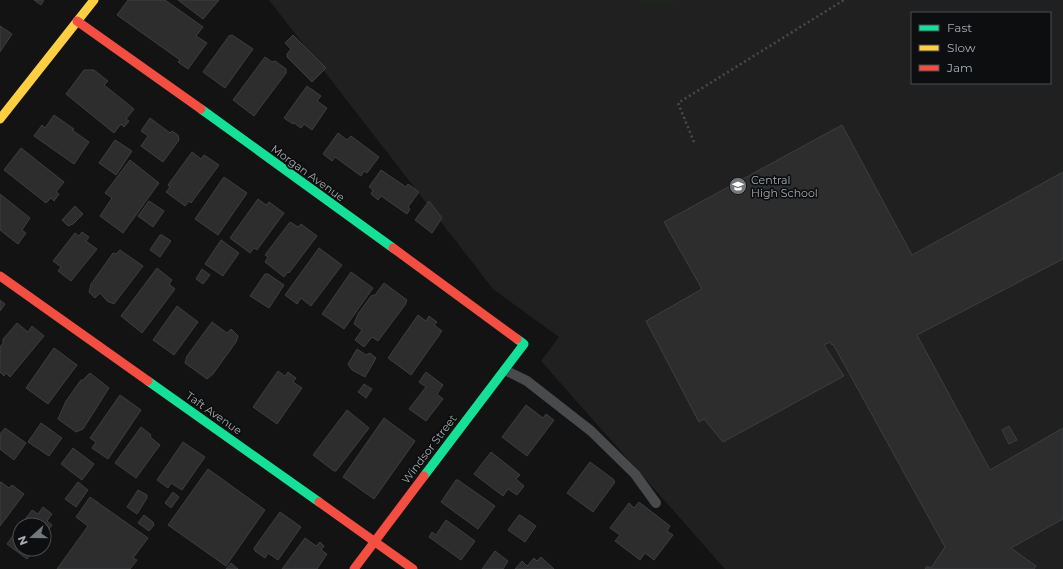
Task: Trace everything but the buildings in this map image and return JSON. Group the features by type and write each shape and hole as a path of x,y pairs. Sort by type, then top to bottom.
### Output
{"street":[{"path":"0,119 94,0"},
{"name":"Morgan Avenue","path":"77,21 524,344"},
{"name":"Taft Avenue","path":"0,276 413,569"},
{"name":"Windsor Street","path":"354,569 524,344"}],"lane":[{"path":"505,370 527,381 591,431 636,474 656,503"}],"path":[{"path":"694,142 678,103 844,0"}],"shaded area":[{"name":"Central High School","path":"269,0 1063,0 1063,569 725,569 541,361 559,337 493,289"},
{"path":"636,0 679,0 667,8 639,4"}],"traffic: fast":[{"path":"201,109 393,248"},
{"path":"424,476 524,344 517,339"},
{"path":"148,381 319,502"}],"traffic: slow":[{"path":"0,119 94,0"}],"traffic: jam":[{"path":"77,21 201,109"},
{"path":"393,248 517,339"},
{"path":"0,276 148,381"},
{"path":"354,569 424,476"},
{"path":"319,502 413,569"}],"place":[{"name":"Central High School","path":"738,186"}]}
